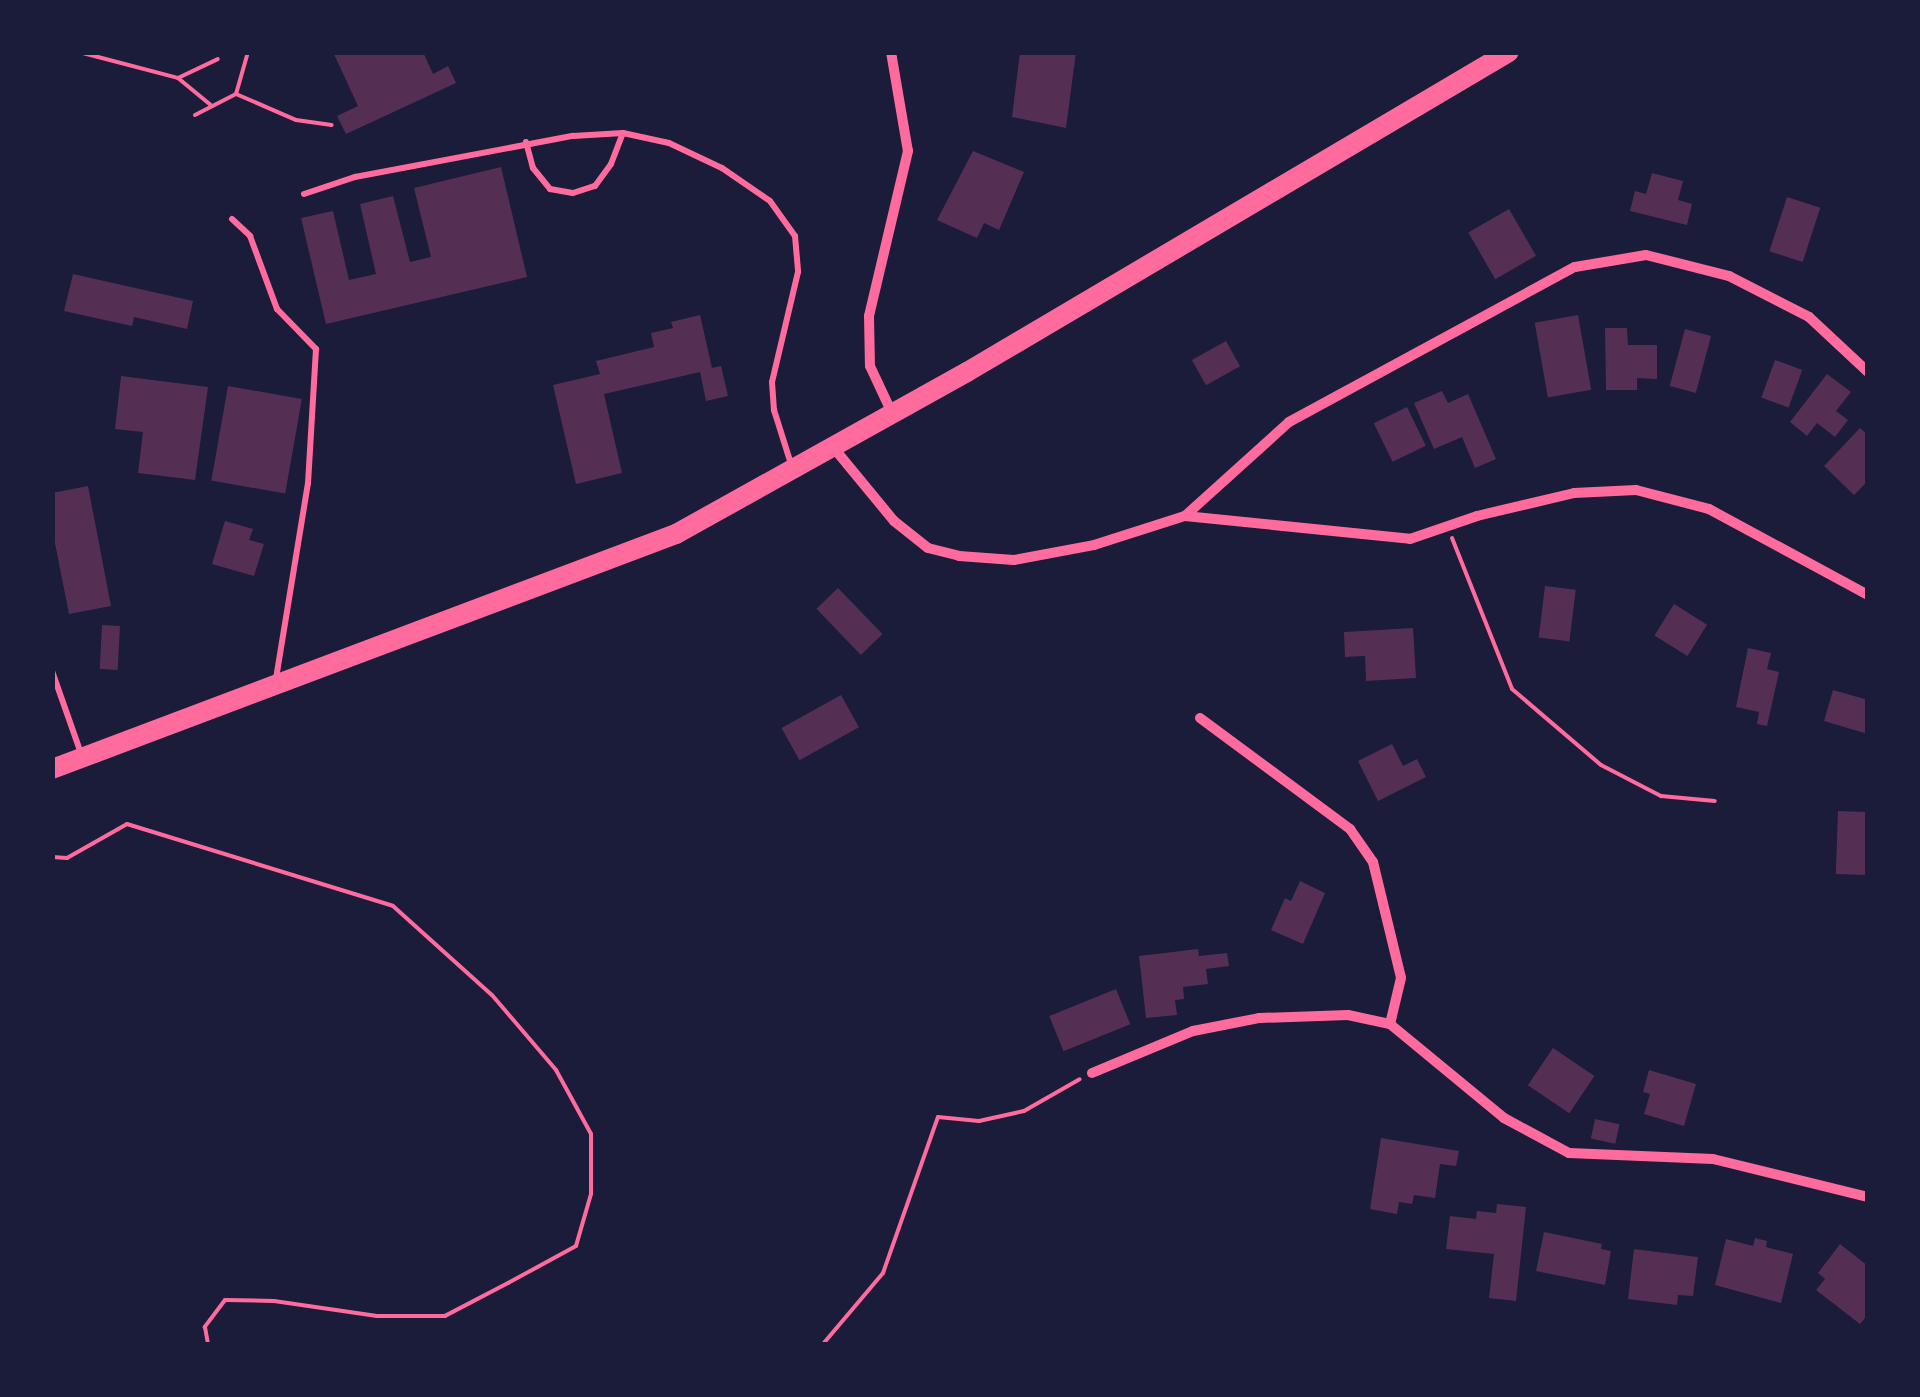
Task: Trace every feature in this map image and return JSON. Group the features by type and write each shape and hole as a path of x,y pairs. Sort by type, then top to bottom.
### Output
{"main road":[{"path":"52,769 676,534 893,414 1509,52"}],"street":[{"path":"891,52 908,151 869,316 870,366 893,414"},
{"path":"1185,516 1290,422 1575,266 1646,255 1728,276 1809,317 1868,372"},
{"path":"833,446 894,522 928,548 958,556 1014,560 1094,544 1185,516 1410,539 1574,492 1636,490 1709,509 1868,595"},
{"path":"1200,718 1350,828 1373,862 1402,978 1390,1024"},
{"path":"1092,1073 1193,1031 1259,1018 1348,1015 1390,1024 1504,1118 1569,1153 1713,1158 1868,1197"}],"lane":[{"path":"526,142 533,168 550,189 574,193 595,186 611,164 622,133"},
{"path":"304,194 354,177 526,142 622,133 669,143 722,168 770,201 794,236 798,272 772,382 774,410 793,468"},
{"path":"232,219 250,236 278,308 316,349 308,482 275,684"},
{"path":"52,671 82,758"}],"path":[{"path":"79,52 178,78 212,106"},
{"path":"195,115 236,94 248,52"},
{"path":"178,78 218,60"},
{"path":"236,94 296,120 332,126"},
{"path":"1448,526 1512,688 1602,765 1661,796 1715,801"},
{"path":"52,857 66,858 127,824 393,906 492,994 556,1070 591,1134 591,1194 576,1246 525,1274 445,1316 377,1316 274,1301 225,1300 205,1326 208,1344"},
{"path":"823,1344 883,1273 938,1117 979,1121 1024,1112 1092,1073"}],"building":[{"path":"333,52 423,52 433,74 448,66 456,83 346,134 337,116 358,106"},
{"path":"1020,52 1076,52 1066,128 1012,117"},
{"path":"973,151 1024,172 999,230 984,223 977,238 937,220"},
{"path":"501,167 527,277 326,324 301,218 333,211 349,280 376,274 360,204 393,196 410,262 431,257 414,188"},
{"path":"1652,173 1683,181 1678,200 1692,204 1687,225 1630,211 1635,191 1646,194"},
{"path":"1787,197 1820,208 1803,262 1769,251"},
{"path":"1509,209 1536,256 1495,279 1468,232"},
{"path":"73,274 193,301 187,329 134,317 132,326 64,311"},
{"path":"700,315 712,368 721,366 728,396 706,401 700,372 604,394 622,473 576,484 553,385 600,374 596,361 654,347 651,333 673,328 671,322"},
{"path":"1578,315 1591,390 1548,397 1535,323"},
{"path":"1605,328 1627,328 1628,345 1657,345 1657,379 1637,378 1637,390 1606,390"},
{"path":"1685,329 1711,336 1696,393 1670,386"},
{"path":"1226,341 1240,366 1206,385 1192,360"},
{"path":"1775,360 1802,370 1789,408 1761,398"},
{"path":"1827,374 1851,392 1836,411 1848,420 1835,437 1817,423 1807,436 1790,422"},
{"path":"121,376 208,387 195,480 138,473 143,432 115,429"},
{"path":"228,386 302,399 285,494 211,481"},
{"path":"1442,391 1448,403 1468,394 1496,459 1475,468 1462,437 1434,449 1414,403"},
{"path":"1407,407 1426,446 1393,462 1374,423"},
{"path":"1860,428 1868,435 1868,481 1854,495 1824,466"},
{"path":"88,486 111,606 69,614 52,528 52,493"},
{"path":"225,521 253,529 249,540 264,544 254,576 212,564"},
{"path":"1545,586 1576,590 1569,641 1539,638"},
{"path":"838,588 882,634 861,655 816,609"},
{"path":"1674,604 1707,625 1687,656 1654,635"},
{"path":"102,625 120,626 118,670 100,669"},
{"path":"1413,628 1416,678 1366,681 1365,656 1345,657 1344,632"},
{"path":"1748,648 1771,653 1767,669 1779,672 1767,726 1757,724 1759,712 1736,707"},
{"path":"1833,690 1868,700 1868,734 1824,721"},
{"path":"841,695 859,727 799,760 782,728"},
{"path":"1392,744 1403,766 1417,759 1426,777 1378,801 1358,761"},
{"path":"1838,811 1868,812 1866,875 1836,874"},
{"path":"1300,881 1325,893 1303,944 1271,930 1285,898 1291,901"},
{"path":"1198,949 1199,956 1227,953 1229,966 1206,969 1208,984 1183,987 1184,999 1175,1000 1177,1015 1146,1018 1139,956"},
{"path":"1116,989 1130,1024 1063,1051 1049,1016"},
{"path":"1553,1048 1594,1076 1569,1113 1528,1085"},
{"path":"1649,1070 1696,1084 1684,1126 1644,1114 1650,1094 1643,1092"},
{"path":"1595,1119 1619,1124 1615,1144 1591,1139"},
{"path":"1381,1138 1459,1151 1456,1166 1440,1164 1435,1198 1414,1195 1412,1204 1399,1202 1397,1214 1370,1209"},
{"path":"1497,1204 1526,1207 1516,1301 1489,1298 1494,1254 1446,1249 1450,1216 1476,1219 1477,1211 1496,1213"},
{"path":"1544,1232 1602,1244 1601,1249 1611,1251 1605,1285 1536,1271"},
{"path":"1755,1238 1767,1241 1766,1247 1793,1254 1781,1303 1715,1285 1726,1239 1753,1246"},
{"path":"1840,1244 1868,1266 1868,1314 1860,1324 1816,1290 1825,1279 1818,1273"},
{"path":"1634,1249 1698,1257 1693,1296 1678,1295 1677,1305 1628,1299"}]}
